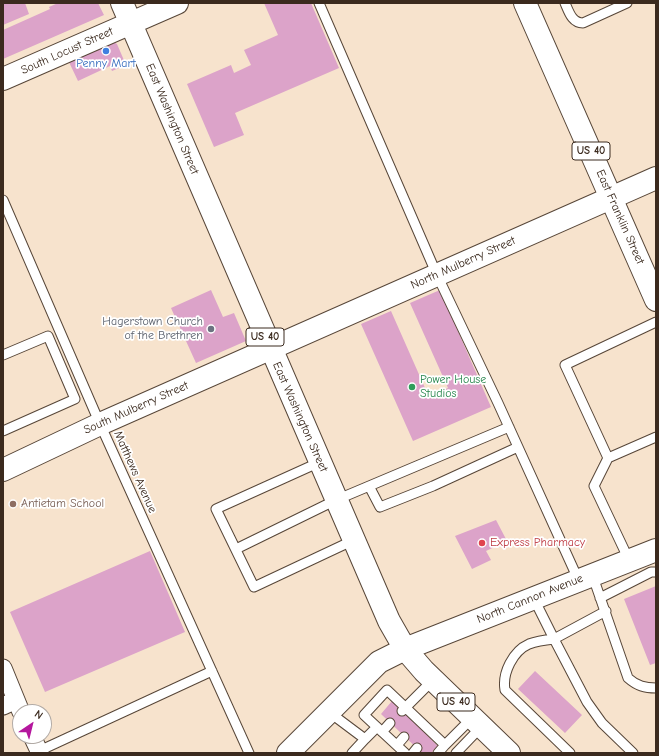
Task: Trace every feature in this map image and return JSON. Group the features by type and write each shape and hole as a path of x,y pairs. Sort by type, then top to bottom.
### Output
{"main road":[{"name":"East Washington Street","path":"122,3 270,349 390,621 405,649 433,680 509,753"},
{"name":"South Locust Street","path":"3,79 177,3"},
{"name":"East Franklin Street","path":"525,3 656,300"},
{"name":"North Mulberry Street","path":"270,349 656,178"},
{"name":"South Mulberry Street","path":"3,470 100,424 270,349"},
{"name":"North Cannon Avenue","path":"288,753 379,662 405,649 656,550"}],"street":[{"path":"3,668 13,704"}],"lane":[{"path":"319,3 437,275 518,447 585,577 600,598 606,611 622,666 628,678 634,684 645,688 656,688"},
{"path":"565,3 573,19 577,23 583,23 627,3"},
{"name":"Matthews Avenue","path":"3,200 100,424 249,753"},
{"path":"608,458 564,365 656,322"},
{"path":"3,355 48,336 75,399 3,431"},
{"path":"236,549 336,500 509,427"},
{"path":"629,560 594,486 608,458 656,437"},
{"path":"369,486 380,507 433,486 518,447"},
{"path":"320,462 216,509 254,586 354,540"},
{"path":"600,598 651,572 656,572"},
{"path":"533,598 587,702 602,723 633,753"},
{"path":"570,753 505,690 504,681 507,667 527,645 554,639 606,611"},
{"path":"37,747 212,671"},
{"path":"404,709 433,680"},
{"path":"405,753 364,715 387,690 417,722 445,745"},
{"path":"329,712 365,739"},
{"path":"438,753 445,745 476,722"},
{"path":"456,753 476,722"},
{"path":"352,753 365,739 390,723"},
{"path":"396,745 404,737"}],"building":[{"path":"3,3 25,3 29,14 3,25"},
{"path":"58,3 98,3 104,15 3,59 3,30 50,9 49,7"},
{"path":"264,3 311,3 339,68 235,113 244,135 214,147 187,84 231,65 234,73 251,65 244,50 278,35"},
{"path":"112,41 117,44 126,65 112,71 110,66 78,81 68,60"},
{"name":"Hagerstown Church of the Brethren","path":"211,290 223,317 234,313 246,341 196,363 171,308"},
{"path":"440,290 491,407 413,441 361,324 391,311 429,397 448,388 410,303"},
{"path":"496,520 507,541 486,551 491,560 472,569 455,536"},
{"path":"150,551 185,632 45,692 10,612"},
{"path":"656,586 656,663 650,665 624,599"},
{"path":"535,671 582,715 565,733 518,689"},
{"path":"392,701 438,746 431,753 422,753 381,714"}],"place":[{"name":"Penny Mart","path":"106,51"},
{"name":"Hagerstown Church of the Brethren","path":"211,329"},
{"name":"Power House Studios","path":"412,387"},
{"name":"Antietam School","path":"13,504"},
{"name":"Express Pharmacy","path":"482,543"}]}
